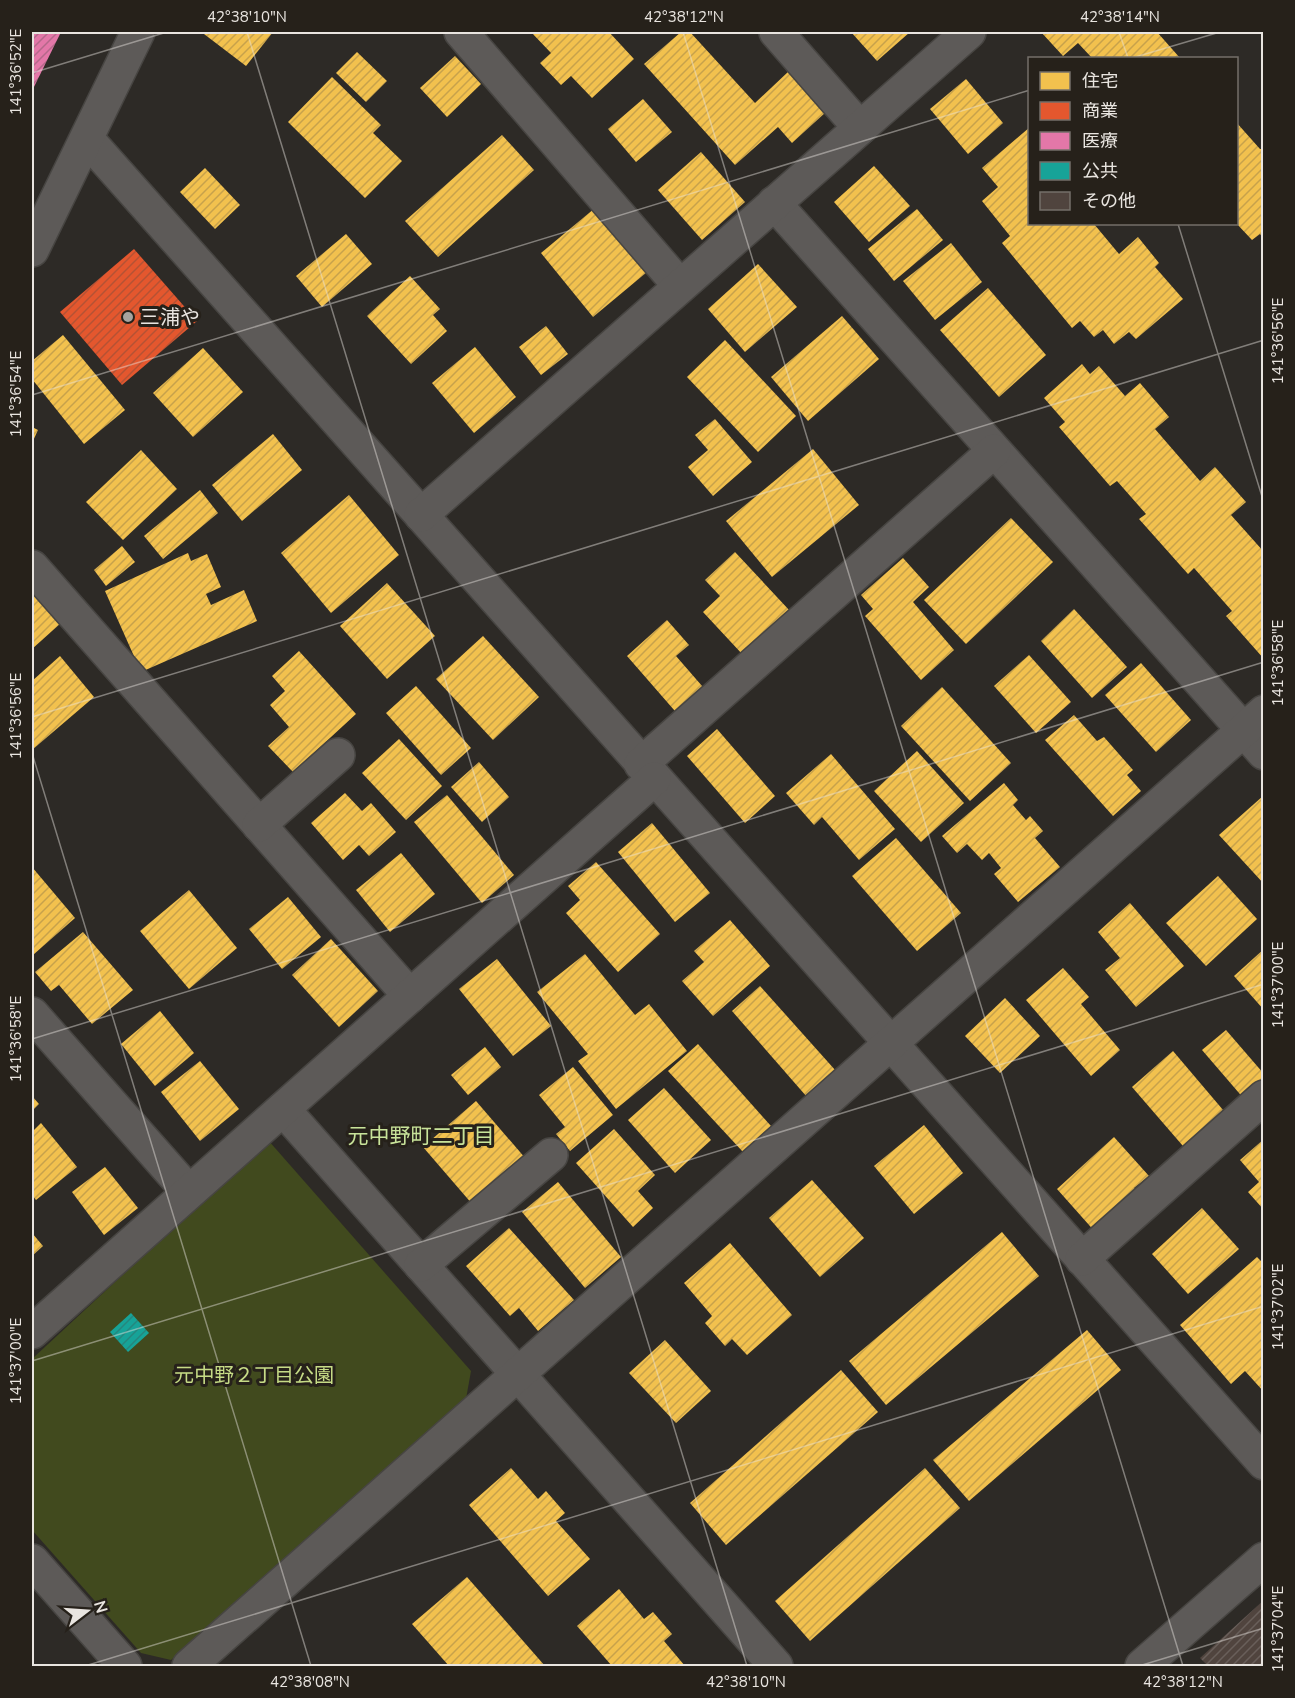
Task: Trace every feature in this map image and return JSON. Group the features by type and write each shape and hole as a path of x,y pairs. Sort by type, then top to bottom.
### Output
{"street":[{"path":"32,250 138,32"},
{"path":"461,32 680,286"},
{"path":"776,32 860,128"},
{"path":"421,515 969,32"},
{"path":"87,139 1263,1463"},
{"path":"189,1666 890,1044 1257,732 994,451 774,203"},
{"path":"32,1332 410,996 648,771 994,451"},
{"path":"32,567 410,996"},
{"path":"259,825 338,755"},
{"path":"32,1014 189,1192"},
{"path":"1082,1259 1263,1097"},
{"path":"283,1108 776,1666"},
{"path":"421,1265 551,1155"},
{"path":"1142,1666 1263,1559"},
{"path":"32,1561 124,1666"}],"green space":[{"name":"元中野２丁目公園","path":"268,1140 471,1371 464,1410 171,1660 141,1653 32,1530 32,1359"}],"building: 住宅":[{"path":"206,32 273,32 246,66 204,34"},
{"path":"531,32 609,32 634,59 592,98 571,76 561,85 540,63 551,53"},
{"path":"681,32 690,32 755,103 789,71 826,112 792,143 778,127 735,165 644,64"},
{"path":"851,32 910,32 877,61"},
{"path":"1041,32 1157,32 1179,57 1091,57 1078,43 1063,56"},
{"path":"357,52 387,81 366,102 336,73"},
{"path":"455,56 481,84 447,117 420,88"},
{"path":"332,77 381,125 373,133 402,161 365,198 288,122"},
{"path":"966,79 1003,123 968,154 930,109"},
{"path":"643,99 672,132 636,162 608,129"},
{"path":"1238,124 1260,149 1264,149 1264,239 1260,234 1252,240 1238,225"},
{"path":"1028,129 1028,225 1095,225 1119,254 1138,237 1159,263 1155,267 1183,299 1136,339 1129,332 1114,344 1103,330 1094,337 1080,321 1072,328 1002,243 1010,236 982,201 998,187 982,168"},
{"path":"502,135 534,170 438,257 405,221"},
{"path":"701,152 745,202 702,240 658,190"},
{"path":"874,166 910,206 869,242 834,202"},
{"path":"205,168 240,205 215,229 180,192"},
{"path":"595,208 647,272 593,317 541,253"},
{"path":"917,209 943,240 894,281 868,249"},
{"path":"346,234 372,264 322,307 296,276"},
{"path":"951,243 982,282 935,320 903,281"},
{"path":"758,264 797,307 745,352 708,309"},
{"path":"410,276 440,309 433,315 447,331 411,364 367,316"},
{"path":"988,288 1046,355 999,397 940,330"},
{"path":"842,316 879,359 808,421 771,377"},
{"path":"546,326 568,354 541,375 519,347"},
{"path":"63,335 125,410 84,444 32,379 32,361"},
{"path":"725,340 796,416 758,452 687,377"},
{"path":"475,347 516,397 474,433 432,383"},
{"path":"203,348 243,392 193,437 153,393"},
{"path":"1082,364 1090,374 1099,366 1125,396 1140,383 1169,417 1155,429 1200,481 1215,467 1246,502 1231,515 1264,552 1264,659 1226,616 1232,611 1194,568 1188,574 1139,519 1146,514 1117,481 1110,486 1059,427 1065,422 1044,398"},
{"path":"715,419 752,462 713,496 688,467 708,450 695,435"},
{"path":"32,427 38,430 32,443"},
{"path":"273,434 302,470 242,521 212,485"},
{"path":"813,449 859,505 772,577 726,521"},
{"path":"141,450 177,489 123,540 86,502"},
{"path":"200,490 218,513 163,559 144,536"},
{"path":"349,495 399,555 331,613 281,553"},
{"path":"1011,518 1053,562 966,644 924,600"},
{"path":"122,546 135,562 106,586 94,570"},
{"path":"735,552 790,611 743,655 703,612 720,596 705,580"},
{"path":"188,553 191,561 207,554 221,587 206,594 211,605 244,590 257,621 141,672 105,591"},
{"path":"903,558 929,587 913,602 954,650 921,680 865,616 873,609 861,595"},
{"path":"387,583 435,636 387,679 340,626"},
{"path":"32,589 61,623 32,649"},
{"path":"1074,609 1127,667 1092,698 1041,641"},
{"path":"667,620 689,645 676,656 709,694 681,718 627,656"},
{"path":"483,636 539,697 493,740 436,679"},
{"path":"299,651 356,714 293,772 268,746 289,727 270,705 285,691 272,676"},
{"path":"1029,655 1071,702 1036,733 994,686"},
{"path":"60,656 94,697 32,750 32,681"},
{"path":"1141,663 1191,720 1156,752 1105,695"},
{"path":"416,686 471,748 441,775 386,713"},
{"path":"942,687 1011,763 970,801 901,726"},
{"path":"1074,715 1097,741 1104,737 1133,770 1127,775 1141,791 1113,816 1045,740"},
{"path":"717,729 775,796 745,823 687,756"},
{"path":"399,739 442,786 406,820 362,773"},
{"path":"917,751 964,803 921,842 874,791"},
{"path":"831,754 895,829 859,860 822,817 814,825 786,793"},
{"path":"479,762 509,797 482,822 451,787"},
{"path":"1004,783 1018,800 1013,805 1026,820 1030,816 1043,831 1035,838 1060,867 1018,902 994,874 1001,868 989,853 982,860 967,844 957,853 942,836"},
{"path":"345,793 362,811 371,803 396,832 369,856 359,845 343,860 311,823"},
{"path":"447,795 514,875 482,903 414,822"},
{"path":"1264,797 1264,884 1219,835"},
{"path":"652,823 710,893 675,922 618,852"},
{"path":"896,838 961,913 917,951 852,876"},
{"path":"401,853 435,894 390,932 356,890"},
{"path":"596,862 660,934 618,972 566,913 580,900 568,886"},
{"path":"32,867 75,918 33,955 32,953"},
{"path":"1218,876 1257,919 1206,966 1166,923"},
{"path":"189,890 237,948 189,989 140,931"},
{"path":"288,897 321,937 282,969 249,929"},
{"path":"1130,903 1184,966 1136,1007 1105,970 1120,958 1098,932"},
{"path":"730,920 770,966 713,1016 682,981 704,962 694,951"},
{"path":"83,932 133,990 92,1024 59,985 51,991 35,972"},
{"path":"331,939 378,991 339,1027 292,975"},
{"path":"1264,949 1264,1010 1234,976"},
{"path":"585,954 635,1015 649,1004 687,1051 616,1109 578,1061 588,1054 537,992"},
{"path":"497,959 551,1026 513,1056 459,989"},
{"path":"1063,968 1089,997 1081,1004 1120,1050 1091,1076 1026,1000"},
{"path":"760,986 836,1071 807,1097 732,1011"},
{"path":"1005,998 1040,1036 1000,1073 965,1036"},
{"path":"160,1011 194,1053 155,1086 121,1044"},
{"path":"1226,1030 1264,1074 1264,1083 1245,1100 1202,1050"},
{"path":"698,1044 771,1126 743,1152 668,1071"},
{"path":"485,1047 501,1067 468,1095 451,1075"},
{"path":"1173,1051 1229,1117 1189,1153 1132,1087"},
{"path":"200,1061 239,1109 200,1141 161,1092"},
{"path":"573,1067 613,1115 570,1151 556,1134 565,1127 539,1095"},
{"path":"664,1088 711,1140 675,1173 628,1120"},
{"path":"32,1096 39,1104 32,1111"},
{"path":"476,1101 526,1159 473,1205 423,1147"},
{"path":"41,1123 77,1167 36,1200 32,1195 32,1132"},
{"path":"924,1125 963,1173 914,1214 874,1166"},
{"path":"614,1129 655,1175 638,1191 653,1208 633,1227 576,1163"},
{"path":"1114,1137 1149,1176 1134,1188 1141,1195 1097,1234 1057,1189"},
{"path":"1264,1139 1264,1210 1248,1192 1259,1182 1240,1160"},
{"path":"105,1167 138,1208 104,1235 72,1192"},
{"path":"812,1180 864,1238 820,1277 769,1218"},
{"path":"558,1182 621,1257 585,1288 522,1212"},
{"path":"1202,1208 1239,1249 1188,1294 1152,1254"},
{"path":"509,1228 574,1300 538,1331 519,1308 510,1316 466,1266"},
{"path":"1002,1232 1039,1276 886,1405 849,1361"},
{"path":"32,1233 43,1246 32,1256"},
{"path":"730,1243 792,1315 747,1355 732,1339 725,1346 705,1323 712,1316 684,1283"},
{"path":"1257,1257 1264,1264 1264,1392 1245,1371 1231,1384 1180,1325"},
{"path":"1087,1330 1121,1370 969,1501 933,1460"},
{"path":"665,1340 711,1391 676,1423 629,1373"},
{"path":"841,1370 878,1412 726,1545 690,1503"},
{"path":"511,1468 538,1499 546,1491 565,1513 556,1521 590,1559 548,1596 469,1505"},
{"path":"925,1468 960,1508 810,1641 775,1601"},
{"path":"467,1577 545,1666 449,1666 412,1624"},
{"path":"619,1589 644,1619 653,1612 672,1634 664,1641 685,1666 612,1666 577,1626"}],"building: 商業":[{"name":"三浦や","path":"134,249 197,321 122,385 60,312"}],"building: 医療":[{"path":"32,32 61,32 32,91"}],"building: 公共":[{"path":"131,1313 149,1333 128,1352 110,1332"}],"building: その他":[{"path":"1264,1600 1264,1666 1208,1666 1200,1658"}],"place":[{"name":"三浦や","path":"128,317"}],"district":[{"name":"元中野町二丁目","path":"421,1136"}]}
